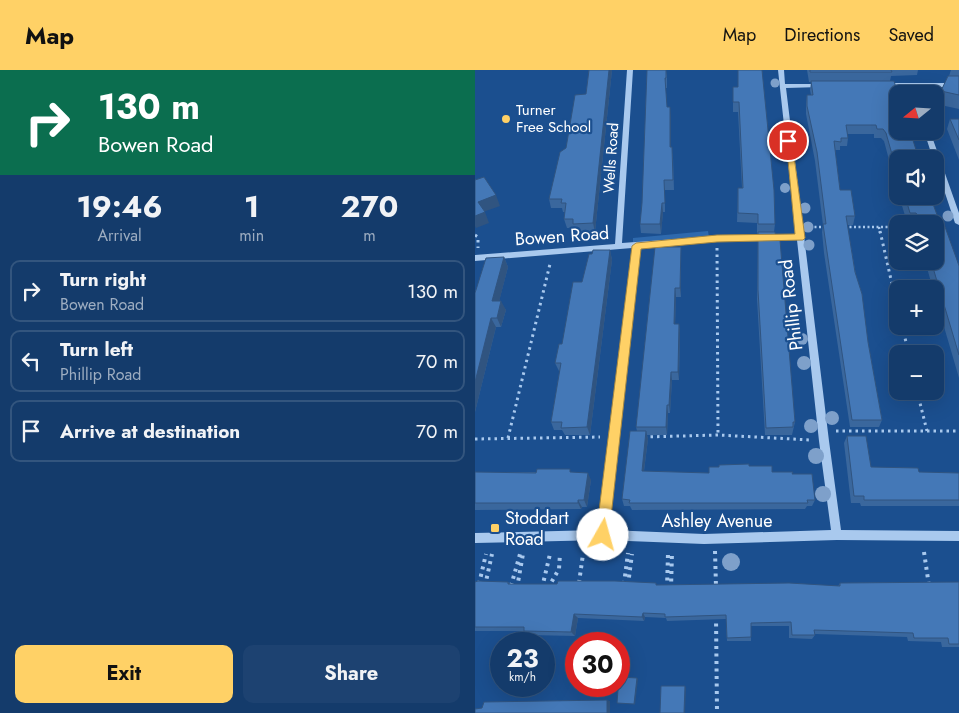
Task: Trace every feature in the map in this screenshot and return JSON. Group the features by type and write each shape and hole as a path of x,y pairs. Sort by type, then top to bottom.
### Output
{"street":[{"name":"Wells Road","path":"617,247 630,70"},
{"name":"Phillip Road","path":"781,70 823,441 837,535"},
{"path":"782,86 829,85"},
{"path":"877,85 889,85"},
{"path":"944,85 959,85"},
{"path":"930,140 959,223"},
{"name":"Bowen Road","path":"475,258 717,238 800,238"},
{"path":"603,535 636,246"},
{"name":"Ashley Avenue","path":"475,538 603,535 715,538 837,535 959,536"}],"path":[{"path":"809,227 829,227"},
{"path":"839,227 889,227"},
{"path":"879,227 891,280"},
{"path":"717,238 718,435"},
{"path":"508,438 553,253"},
{"path":"919,400 927,431"},
{"path":"836,431 959,431"},
{"path":"636,437 718,435 811,440"},
{"path":"475,439 601,437"},
{"path":"715,538 716,590"},
{"path":"924,552 930,589"},
{"path":"667,588 670,553 670,597"},
{"path":"479,588 486,554"},
{"path":"483,591 492,554"},
{"path":"511,590 521,554 517,589"},
{"path":"542,588 550,554"},
{"path":"548,588 559,569 560,554"},
{"path":"578,586 583,554"},
{"path":"625,590 630,554"},
{"path":"716,609 717,713"}],"shaded area":[{"path":"708,231 709,237 633,242 633,238"}],"building":[{"path":"589,70 609,70 593,223 573,224 573,219 564,219 566,203 561,203 562,199 549,199 560,152 566,148 575,95 586,94"},
{"path":"647,70 666,70 667,107 670,107 670,147 672,147 673,180 664,180 665,203 662,203 660,224 640,224"},
{"path":"738,70 762,70 774,190 775,224 758,224 758,214 738,213 738,188 743,188 739,102 733,102 733,87 738,87"},
{"path":"810,70 891,70 892,72 810,72"},
{"path":"948,76 959,76 959,95 944,92 944,85"},
{"path":"811,81 894,81 895,85 889,85 889,140 913,140 916,150 891,150 886,133 883,129 877,129 876,125 846,125 848,138 841,138 841,142 834,141 840,190 851,190 855,216 846,216 855,272 862,294 868,342 882,420 852,420 823,224 826,224 817,152 807,106 807,95 813,95"},
{"path":"950,119 959,119 959,140"},
{"path":"484,177 496,195 478,202 485,212 475,216 475,180"},
{"path":"908,205 933,205 937,215 917,215 916,213 910,213"},
{"path":"944,224 959,266 959,355 944,305 944,280 937,280 934,270 944,270"},
{"path":"758,232 775,232 776,240 780,240 795,422 793,422 793,427 766,428 758,290"},
{"path":"655,247 681,247 680,288 675,288 674,324 679,324 678,372 671,372 666,427 636,427"},
{"path":"593,250 610,250 587,427 561,428 562,422 551,422 561,363 555,363 559,344 562,344 573,282 582,282 589,254 592,254"},
{"path":"504,257 492,301 501,301 497,318 491,318 475,382 475,293 486,258"},
{"path":"630,431 646,431 642,471 709,473 709,467 719,467 719,465 749,464 749,466 772,466 772,472 812,474 815,500 807,500 808,503 629,503 630,500 622,499"},
{"path":"847,436 866,436 871,467 918,468 919,472 959,473 959,500 864,500 864,496 854,496"},
{"path":"537,469 570,469 570,472 588,473 584,500 578,500 578,503 475,503 475,472 536,473"},
{"path":"558,581 615,581 656,583 656,585 789,583 840,586 840,583 959,582 959,644 949,644 948,638 914,638 913,633 814,630 815,635 792,635 791,622 751,623 751,637 727,638 726,615 665,617 665,614 643,613 642,617 574,614 571,632 524,631 524,627 475,627 475,582 557,584"},
{"path":"630,678 637,678 634,704 617,703 617,697 630,697"},
{"path":"661,686 685,686 684,713 660,713"},
{"path":"607,700 607,713 475,713 475,709 482,708 484,702"}],"place":[{"name":"Turner Free School","path":"506,119"},
{"name":"Stoddart Road","path":"495,528"}],"route":[{"path":"603,535 636,246 717,238 800,238 788,141"}]}
